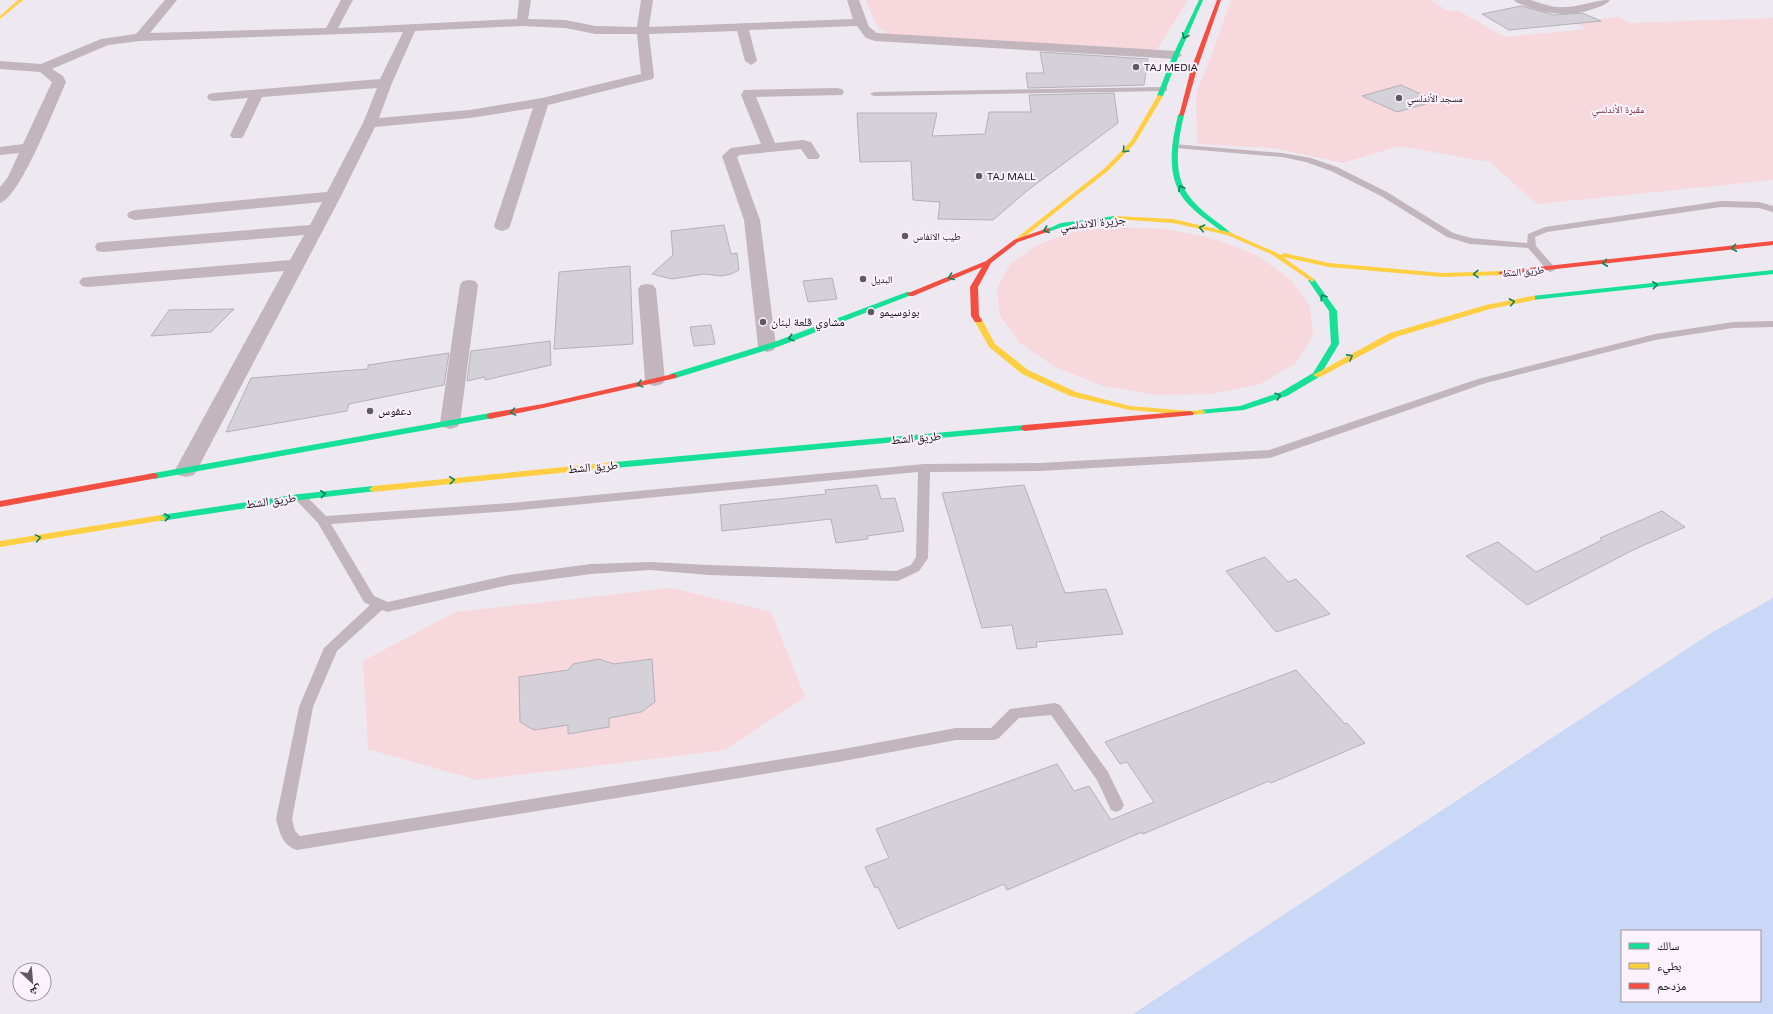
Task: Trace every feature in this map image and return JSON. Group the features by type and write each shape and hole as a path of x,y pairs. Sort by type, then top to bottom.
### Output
{"main road":[{"path":"0,18 21,0"},
{"path":"1016,241 1107,169 1133,142 1150,116 1164,89 1176,55 1200,0"},
{"path":"1219,0 1187,92 1176,146 1176,176 1183,192 1198,208 1229,234"},
{"name":"جزيرة الاندلسي","path":"1115,218 1173,221 1229,234 1274,253 1312,280 1333,311 1335,344 1316,375 1284,394 1241,408 1190,413 1130,408 1073,394 1026,372 992,345 975,316 974,288 988,262 1016,241 1061,225 1115,218"},
{"name":"طريق الشط","path":"1274,253 1328,265 1443,275 1504,273 1551,269 1773,243"},
{"path":"0,504 543,406 655,380 705,367 844,320 988,262"},
{"path":"1316,375 1393,335 1489,306 1538,297 1773,272"},
{"name":"طريق الشط","path":"0,544 145,520 300,497 471,478 1190,413"}],"street":[{"path":"140,37 171,0"},
{"path":"330,32 347,0"},
{"path":"522,22 525,0"},
{"path":"370,123 470,114 542,102 646,77 648,76 642,31 647,0"},
{"path":"853,0 861,22 869,35 875,37 1176,55"},
{"path":"1520,0 1538,8 1559,11 1580,9 1604,0"},
{"path":"0,65 43,68 105,42 140,37 410,29 522,22 565,24 596,30 642,31 861,22"},
{"path":"742,26 751,61"},
{"path":"186,470 333,196 370,123 385,83 410,29"},
{"path":"0,198 15,178 60,80 43,68"},
{"path":"214,97 385,83"},
{"path":"770,148 748,95 750,93 837,92"},
{"path":"237,135 257,94"},
{"path":"502,226 542,102"},
{"path":"767,346 752,220 729,156 736,151 803,144 806,145 813,156"},
{"path":"0,151 29,148"},
{"path":"135,215 333,196"},
{"path":"103,247 316,229"},
{"path":"88,282 296,265"},
{"path":"450,423 469,285"},
{"path":"647,289 655,380"}],"lane":[{"path":"874,94 1164,89"},
{"path":"1176,146 1282,156 1321,164 1346,174 1390,197 1450,235 1470,241 1531,246"},
{"path":"1551,269 1531,246 1531,236 1545,230 1721,204 1759,205 1773,209"},
{"path":"323,520 511,507 924,468 1040,467 1270,454 1497,377 1655,337 1733,324 1773,324"},
{"path":"300,497 323,520 370,599 387,607 509,580 591,569 650,566 709,570 898,576 914,568 922,558 924,468"},
{"path":"380,604 331,648 306,707 284,819 288,834 297,843 830,757 956,734 994,734 1015,713 1055,709 1103,776 1116,805"}],"green space":[{"path":"865,0 1188,0 1156,51 888,34 878,27"},
{"name":"مقبرة الأندلسي","path":"1231,0 1431,0 1448,11 1457,10 1505,37 1586,29 1573,22 1619,17 1629,23 1773,18 1773,180 1537,204 1490,162 1399,146 1343,163 1273,148 1197,144 1196,93 1212,54"},
{"path":"1115,227 1164,229 1212,238 1256,255 1290,279 1310,306 1313,336 1296,363 1260,384 1212,394 1157,395 1103,386 1055,367 1020,343 1000,316 997,289 1009,266 1035,246 1070,233"},
{"path":"672,588 771,612 805,697 725,750 477,780 368,749 363,661 456,612"}],"water":[{"path":"1773,598 1773,1014 1133,1014 1711,633"}],"building":[{"path":"1521,6 1554,15 1582,13 1601,21 1509,30 1482,14"},
{"path":"1040,52 1148,59 1144,85 1028,88 1026,73 1044,73"},
{"name":"مسجد الأندلسي","path":"1401,85 1436,101 1397,112 1362,96"},
{"name":"TAJ MALL","path":"1114,93 1118,123 1028,190 993,220 938,219 940,202 913,200 911,161 860,162 857,113 937,113 932,136 985,134 989,112 1031,112 1029,95"},
{"path":"724,225 731,254 737,253 739,270 731,274 721,276 704,274 672,279 652,274 673,255 671,231"},
{"path":"630,266 633,344 554,349 559,272"},
{"path":"832,278 837,299 808,302 803,281"},
{"path":"234,309 211,332 151,336 169,310"},
{"path":"711,325 715,344 694,346 690,327"},
{"path":"550,341 551,365 485,380 485,377 467,381 471,351"},
{"path":"449,353 444,385 349,404 347,411 226,432 251,378 368,369 368,365"},
{"path":"877,485 881,499 895,498 904,531 867,536 868,539 836,543 831,519 722,531 720,505 826,494 825,490"},
{"path":"1024,485 1065,593 1106,589 1123,634 1036,642 1037,647 1017,649 1012,625 982,628 942,493"},
{"path":"1662,511 1685,527 1633,550 1527,605 1466,556 1498,542 1536,572 1602,540 1600,538"},
{"path":"1265,557 1288,582 1296,579 1330,614 1276,632 1226,571"},
{"path":"599,659 614,664 652,659 655,702 641,712 609,718 609,727 568,734 568,725 534,730 520,722 519,677 568,670 573,664"},
{"path":"1296,670 1345,724 1347,723 1365,743 1271,783 1269,781 1143,834 1142,832 1007,890 1004,884 898,929 878,887 875,888 865,867 889,858 876,829 1057,764 1074,791 1089,786 1111,820 1154,802 1127,762 1120,764 1105,742"}],"traffic: fast":[{"path":"1160,96 1176,55 1201,0"},
{"path":"1181,115 1175,145 1175,167 1180,187 1194,207 1229,234"},
{"path":"1048,230 1061,225 1115,218"},
{"path":"1532,298 1773,272"},
{"path":"1202,412 1241,408 1284,394 1316,375 1335,344 1333,311 1312,280"},
{"path":"673,376 777,344 910,294"},
{"path":"154,476 490,416"},
{"path":"615,465 1024,428"},
{"path":"161,518 300,497 373,489"}],"traffic: slow":[{"path":"0,18 21,0"},
{"path":"1016,241 1107,169 1133,142 1160,96"},
{"path":"1115,218 1173,221 1229,234 1273,253 1312,280"},
{"path":"1284,255 1329,265 1443,275 1502,273"},
{"path":"1317,375 1393,335 1489,307 1532,298"},
{"path":"978,320 992,345 1025,372 1073,394 1130,408 1190,413 1202,412"},
{"path":"373,489 615,465"},
{"path":"0,544 161,518"}],"traffic: jam":[{"path":"1181,115 1194,69 1219,0"},
{"path":"978,320 975,316 974,287 988,262 1016,241 1048,230"},
{"path":"1502,273 1773,243"},
{"path":"910,294 988,262"},
{"path":"490,416 543,406 673,376"},
{"path":"1024,428 1190,413"},
{"path":"0,504 154,476"}],"place":[{"name":"TAJ MEDIA","path":"1136,67"},
{"name":"مسجد الأندلسي","path":"1399,98"},
{"name":"TAJ MALL","path":"979,176"},
{"name":"طيب الانفاس","path":"905,236"},
{"name":"البديل","path":"863,279"},
{"name":"بونوسيمو","path":"871,312"},
{"name":"مشاوي قلعة لبنان","path":"763,322"},
{"name":"دعفوس","path":"370,411"}]}
